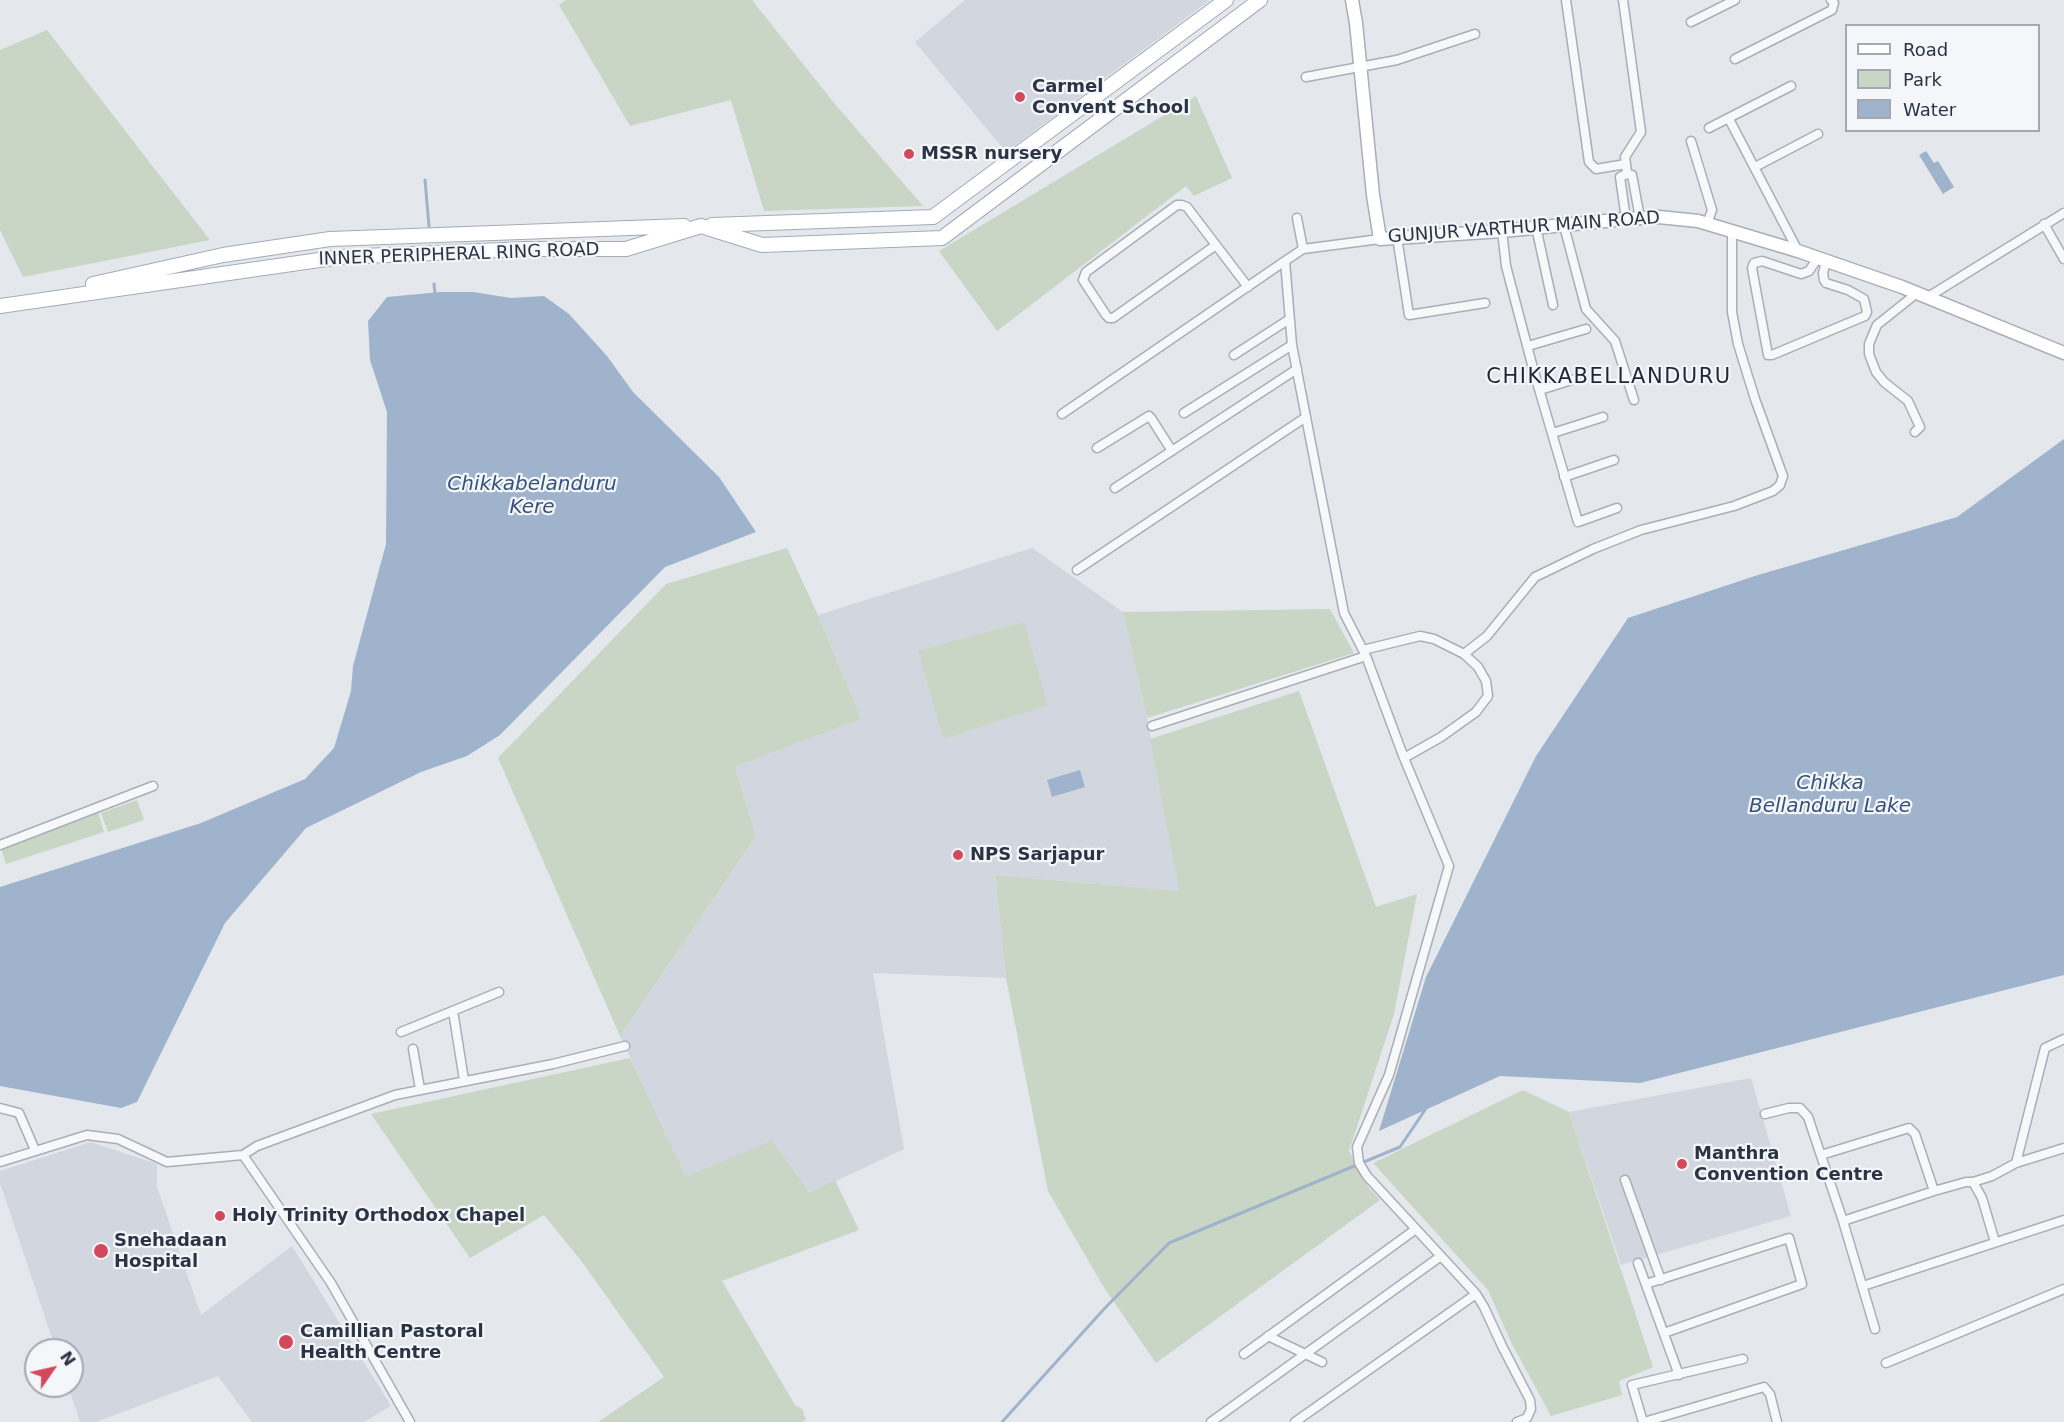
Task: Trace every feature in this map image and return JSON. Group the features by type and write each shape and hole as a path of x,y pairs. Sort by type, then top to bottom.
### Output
{"main road":[{"name":"INNER PERIPHERAL RING ROAD","path":"0,306 223,255 330,239 933,217 1226,0"},
{"name":"INNER PERIPHERAL RING ROAD","path":"0,306 340,257 526,249 626,249 701,226 762,245 942,238 1260,0"},
{"name":"GUNJUR VARTHUR MAIN ROAD","path":"1352,0 1373,195 1380,239 1659,217 1707,224 1798,251 1922,295 2064,353"}],"street":[{"path":"1566,0 1589,162 1596,169 1626,164"},
{"path":"1623,0 1641,132 1624,157 1627,174"},
{"path":"1690,22 1735,0"},
{"path":"1734,59 1832,10 1834,3 1831,0"},
{"path":"1306,77 1397,60 1475,34"},
{"path":"1709,128 1791,86"},
{"path":"1729,119 1798,251"},
{"path":"1755,167 1818,134"},
{"path":"1691,141 1712,210 1707,224"},
{"path":"1626,219 1620,177 1627,174 1632,175 1640,218"},
{"path":"1216,245 1113,318 1106,315 1083,280 1086,272 1177,206 1187,207 1216,245 1248,287"},
{"path":"1915,432 1920,427 1908,401 1884,382 1876,372 1869,354 1869,344 1877,326 1922,295 2064,213"},
{"path":"1297,218 1303,249"},
{"path":"2044,224 2064,259"},
{"path":"1564,226 1586,309 1615,341 1634,400"},
{"path":"1536,227 1553,305"},
{"path":"1502,231 1506,266 1578,522 1617,508"},
{"path":"1464,654 1487,636 1535,577 1593,549 1641,530 1734,506 1773,492 1780,484 1783,476 1738,344 1732,312 1732,232"},
{"path":"1397,237 1409,315 1485,303"},
{"path":"1062,414 1303,249 1380,239"},
{"path":"1822,260 1822,273 1826,283 1848,290 1864,299 1867,312 1865,316 1768,355 1752,268 1754,263 1762,261 1801,274 1809,271 1822,260"},
{"path":"1285,261 1288,320 1292,345 1344,613 1364,653 1449,866 1389,1075 1357,1147 1359,1163 1367,1176 1476,1294 1530,1400 1531,1409 1527,1418 1517,1422"},
{"path":"1234,355 1288,320"},
{"path":"1528,346 1586,329"},
{"path":"1185,413 1292,345"},
{"path":"1115,488 1297,369"},
{"path":"1540,390 1575,379"},
{"path":"1097,448 1149,416 1172,451"},
{"path":"1077,570 1306,417"},
{"path":"1553,433 1603,417"},
{"path":"1564,477 1614,460"},
{"path":"1152,726 1420,636 1434,639 1464,654 1478,667 1486,681 1488,696 1476,712 1441,737 1404,758"},
{"path":"0,845 153,786"},
{"path":"401,1032 499,992"},
{"path":"453,1011 464,1080"},
{"path":"2016,1162 2045,1048 2064,1039"},
{"path":"0,1162 87,1135 118,1139 167,1162 243,1155 257,1146 374,1103 420,1089 553,1064 625,1046"},
{"path":"413,1049 420,1089"},
{"path":"0,1108 20,1113 35,1150"},
{"path":"1765,1114 1789,1108 1800,1108 1808,1117 1843,1221 1875,1329"},
{"path":"1821,1155 1909,1128 1915,1134 1934,1191"},
{"path":"1843,1221 1934,1191 1992,1176 2016,1162 2064,1148"},
{"path":"243,1155 331,1283 410,1422"},
{"path":"1625,1180 1661,1280"},
{"path":"1973,1182 1982,1198 1995,1242"},
{"path":"1863,1286 2064,1220"},
{"path":"1244,1354 1416,1229"},
{"path":"1646,1284 1789,1238 1802,1284 1664,1334"},
{"path":"1211,1422 1441,1256"},
{"path":"1638,1263 1679,1375"},
{"path":"1886,1363 2064,1289"},
{"path":"1295,1422 1476,1294"},
{"path":"1268,1336 1322,1362"},
{"path":"1743,1359 1632,1385 1644,1422 1764,1387 1770,1394 1777,1422"}],"shaded area":[{"name":"Carmel Convent School","path":"965,0 1210,0 1006,152 915,42"},
{"name":"NPS Sarjapur","path":"1032,548 1123,612 1147,718 1179,891 995,875 1006,978 873,973 904,1149 810,1193 772,1140 686,1178 620,1036 756,836 735,767 861,719 818,615"},
{"name":"Manthra Convention Centre","path":"1751,1078 1791,1216 1621,1265 1569,1112"},
{"name":"Snehadaan Hospital","path":"91,1142 157,1164 157,1187 201,1315 292,1246 391,1406 364,1422 252,1422 218,1376 96,1422 80,1422 72,1398 84,1398 84,1338 52,1338 0,1183 0,1171"}],"green space":[{"path":"566,0 752,0 834,103 923,206 764,211 731,100 630,126 559,5"},
{"path":"47,30 210,240 23,277 0,230 0,50"},
{"path":"1196,96 1232,178 1194,196 1186,186 997,331 939,251"},
{"path":"787,548 818,615 861,719 735,767 756,836 620,1036 498,758 666,584"},
{"path":"1330,609 1354,653 1147,718 1123,612"},
{"path":"1024,622 1048,705 943,739 918,651"},
{"path":"1299,691 1376,907 1417,894 1394,1014 1349,1151 1369,1188 1380,1200 1156,1363 1103,1286 1048,1191 1006,978 995,875 1179,891 1150,739"},
{"path":"137,800 144,820 108,832 101,813"},
{"path":"98,812 104,832 6,864 0,845"},
{"path":"630,1058 686,1177 772,1140 810,1193 835,1180 859,1230 722,1281 795,1405 802,1409 806,1420 802,1422 598,1422 664,1377 582,1262 544,1215 470,1258 371,1114"},
{"path":"1523,1090 1569,1112 1653,1367 1619,1381 1622,1395 1551,1416 1511,1342 1488,1290 1373,1163"}],"water":[{"path":"1926,151 1934,163 1938,161 1954,187 1943,194 1919,155"},
{"name":"Chikkabelanduru Kere","path":"440,292 473,292 511,298 544,296 569,314 607,356 633,392 719,477 756,532 665,567 500,735 467,756 421,772 306,828 225,923 137,1102 121,1108 0,1086 0,887 201,823 305,779 334,748 351,691 353,666 386,544 387,412 370,360 368,321 387,297"},
{"name":"Chikka Bellanduru Lake","path":"2064,439 2064,975 1640,1083 1500,1076 1379,1131 1426,977 1536,756 1628,618 1758,575 1957,517"},
{"path":"1080,770 1085,787 1052,797 1047,780"}],"waterway":[{"path":"425,180 429,226"},
{"path":"434,284 435,294"},
{"path":"1002,1422 1104,1309 1169,1243 1400,1147 1425,1110"}],"place":[{"name":"Carmel Convent School","path":"1020,97"},
{"name":"MSSR nursery","path":"909,154"},
{"name":"NPS Sarjapur","path":"958,855"},
{"name":"Manthra Convention Centre","path":"1682,1164"},
{"name":"Holy Trinity Orthodox Chapel","path":"220,1216"},
{"name":"Snehadaan Hospital","path":"101,1251"},
{"name":"Camillian Pastoral Health Centre","path":"286,1342"}],"district":[{"name":"CHIKKABELLANDURU","path":"1609,378"}]}
